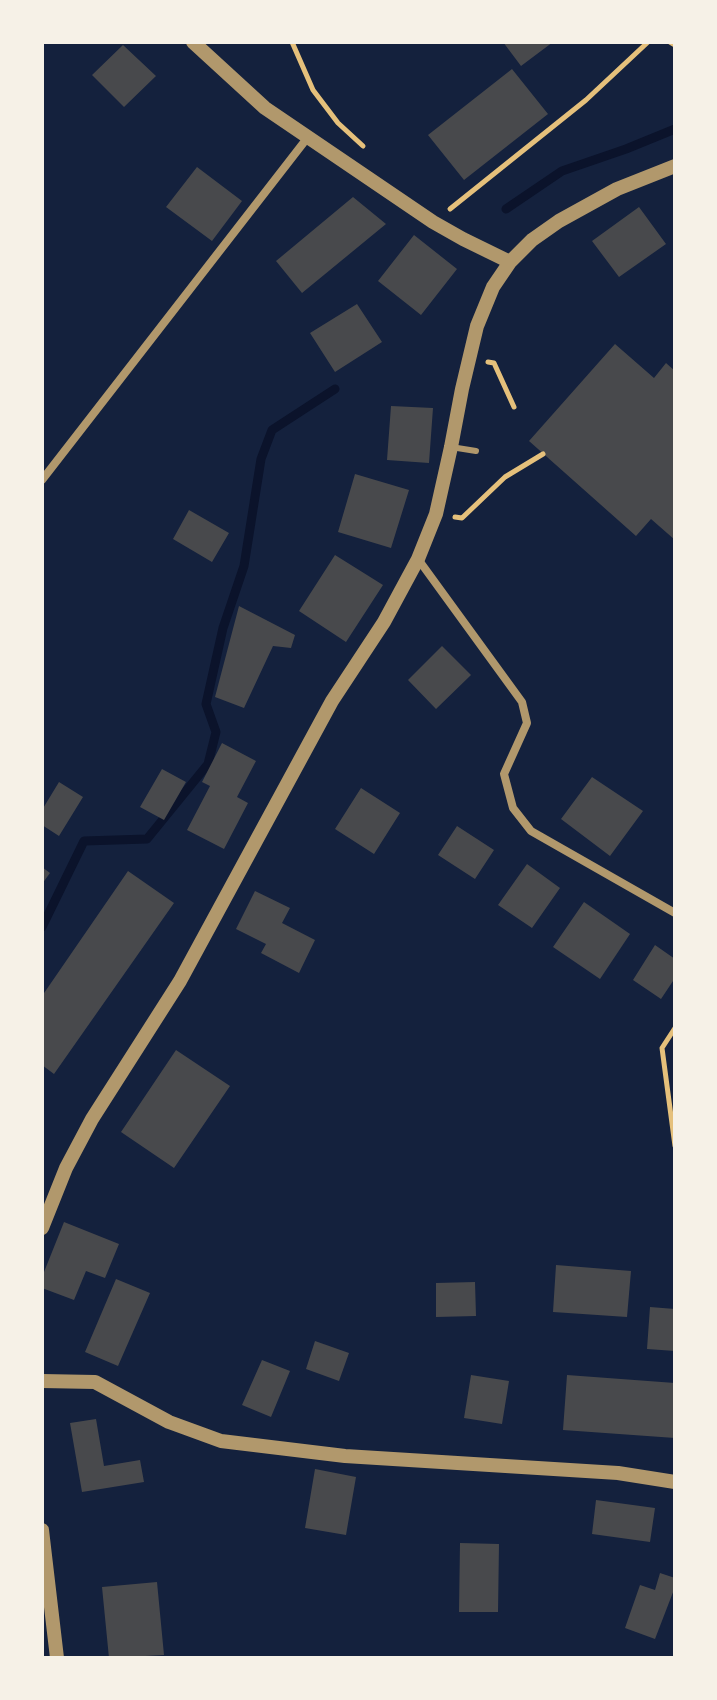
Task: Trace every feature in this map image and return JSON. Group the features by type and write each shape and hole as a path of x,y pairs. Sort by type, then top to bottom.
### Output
{"street":[{"path":"193,42 265,108 433,222 510,262"},
{"path":"42,480 308,137"},
{"path":"42,1228 66,1168 92,1119 180,981 332,701 384,622 418,559 436,514 477,326 493,287 510,262 532,240 559,221 617,189 675,166"},
{"path":"418,559 522,702 527,723 504,774 513,808 531,831 675,913"},
{"path":"42,1381 95,1382 169,1422 221,1441 345,1456 618,1473 675,1482"},
{"path":"42,1530 57,1658"}],"lane":[{"path":"451,447 476,451"}],"path":[{"path":"292,42 313,90 338,123 372,154 384,188"},
{"path":"433,222 586,100 648,42"},
{"path":"670,42 675,45"},
{"path":"469,358 494,363 514,407"},
{"path":"436,514 462,518 505,477 543,454"},
{"path":"675,1028 662,1048 675,1146"}],"building":[{"path":"503,42 553,42 521,66"},
{"path":"123,45 156,76 124,107 92,75"},
{"path":"512,69 548,114 464,180 428,135"},
{"path":"197,167 242,201 212,241 166,207"},
{"path":"353,197 386,224 302,293 276,261"},
{"path":"639,207 666,244 619,277 592,241"},
{"path":"414,235 457,269 421,315 378,281"},
{"path":"357,304 382,342 335,372 310,333"},
{"path":"615,344 654,378 666,363 675,371 675,540 651,519 636,536 529,441"},
{"path":"391,406 433,408 429,463 387,460"},
{"path":"355,474 409,490 391,548 338,532"},
{"path":"189,510 229,533 212,562 173,539"},
{"path":"335,555 383,585 346,642 299,611"},
{"path":"239,606 295,635 291,648 273,646 244,708 215,697"},
{"path":"442,646 471,675 436,709 408,680"},
{"path":"222,743 256,761 237,797 248,803 224,849 187,830 210,786 202,782"},
{"path":"162,769 186,782 164,820 140,807"},
{"path":"592,777 643,811 610,856 561,819"},
{"path":"59,782 83,797 59,836 42,825 42,810"},
{"path":"361,788 400,813 374,854 335,829"},
{"path":"457,826 494,850 475,879 438,855"},
{"path":"527,864 560,888 532,928 498,905"},
{"path":"42,867 50,873 42,884"},
{"path":"128,871 174,903 54,1074 42,1065 42,996"},
{"path":"255,891 290,908 282,923 315,940 299,973 261,953 266,944 236,929"},
{"path":"584,902 630,934 600,979 553,947"},
{"path":"655,945 675,959 675,978 661,999 633,980"},
{"path":"176,1050 230,1086 174,1168 121,1132"},
{"path":"64,1222 119,1244 105,1278 86,1271 74,1300 42,1288 42,1277"},
{"path":"556,1265 631,1271 627,1317 553,1312"},
{"path":"116,1279 150,1293 118,1366 85,1352"},
{"path":"475,1282 476,1316 436,1317 436,1283"},
{"path":"650,1307 675,1309 675,1351 647,1349"},
{"path":"315,1341 349,1353 339,1381 306,1369"},
{"path":"262,1360 290,1371 271,1417 242,1405"},
{"path":"471,1375 509,1381 502,1424 464,1418"},
{"path":"567,1375 675,1383 675,1438 563,1430"},
{"path":"96,1419 104,1466 140,1460 144,1482 82,1492 70,1423"},
{"path":"315,1469 356,1477 346,1535 305,1528"},
{"path":"596,1500 655,1508 650,1542 592,1534"},
{"path":"460,1543 499,1544 498,1612 459,1612"},
{"path":"660,1573 675,1578 675,1587 655,1639 625,1628 640,1585 655,1590"},
{"path":"157,1582 164,1655 109,1658 102,1587"}],"waterway":[{"path":"506,209 562,171 675,129"},
{"path":"42,927 84,841 147,839 208,764 216,732 206,704 223,628 244,566 261,459 272,430 335,389"}]}
